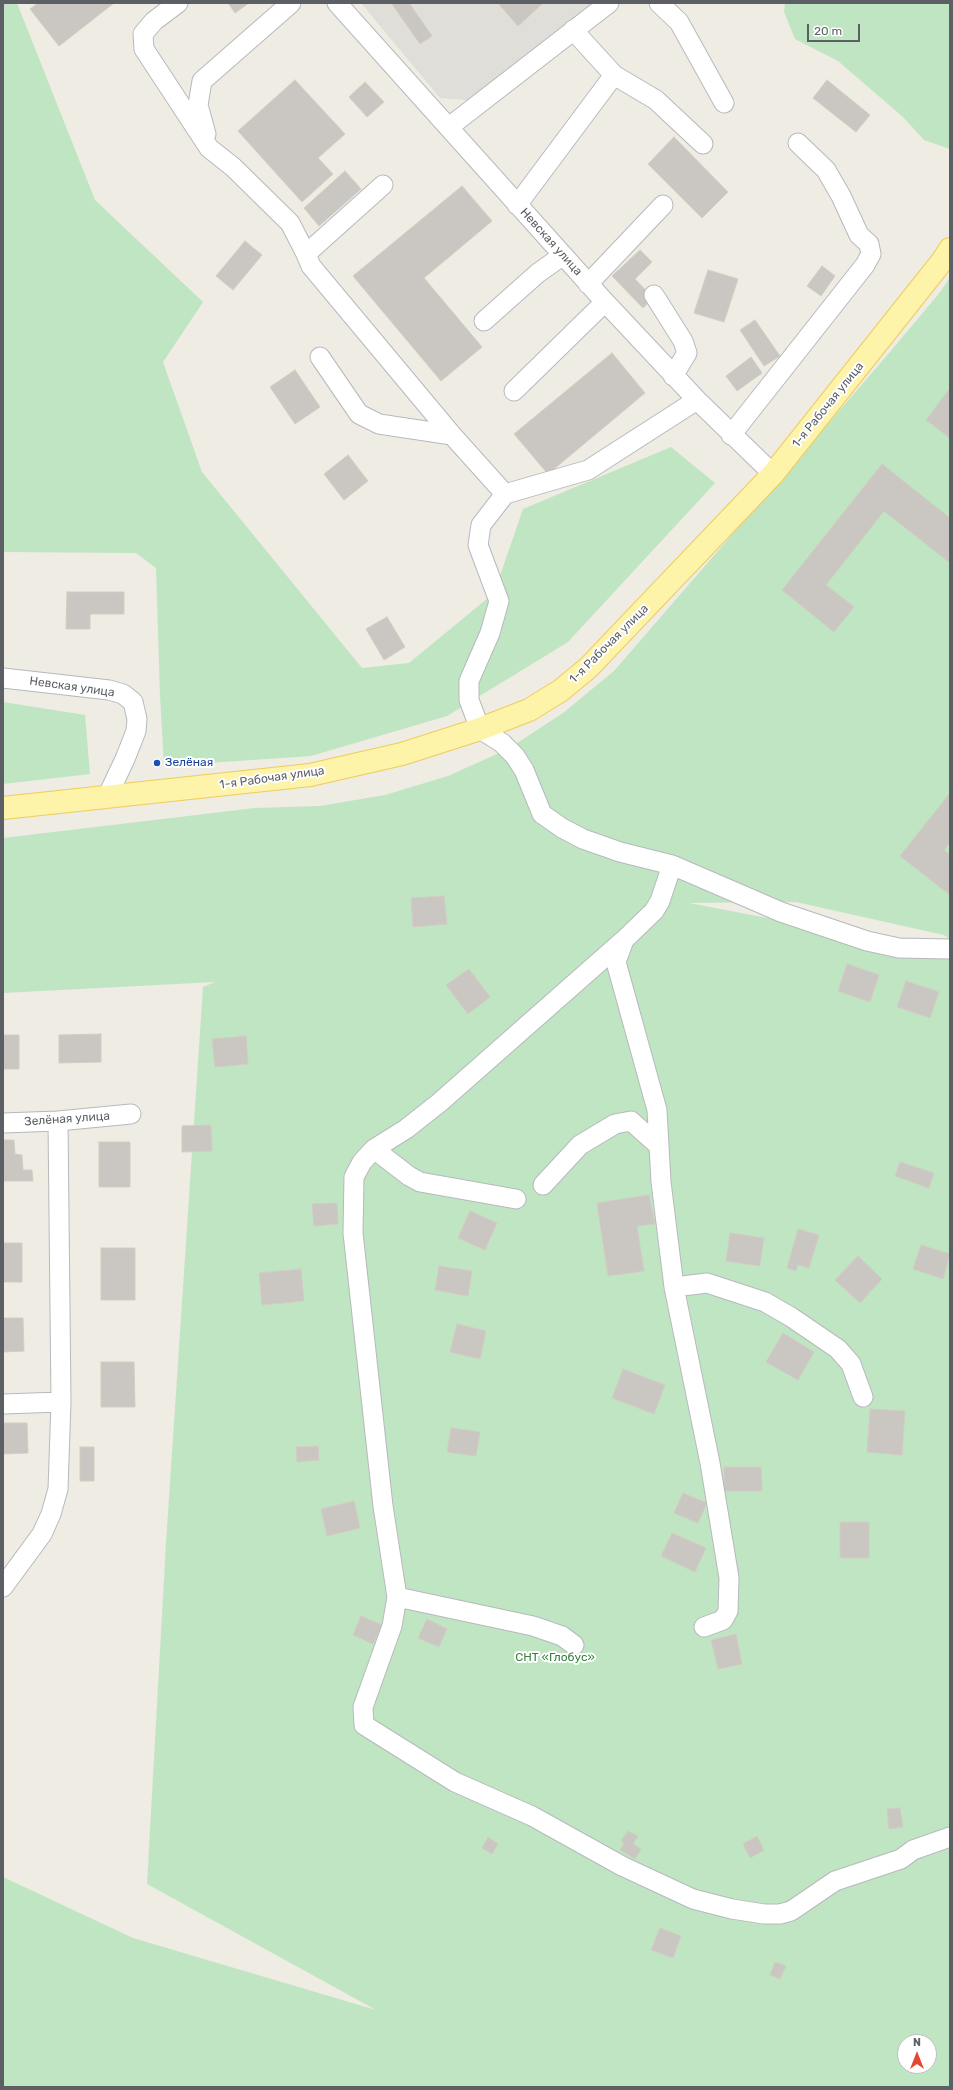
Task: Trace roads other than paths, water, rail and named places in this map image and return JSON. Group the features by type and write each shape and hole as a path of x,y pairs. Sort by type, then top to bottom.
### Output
{"main road":[{"name":"1-я Рабочая улица","path":"3,808 310,775 402,754 480,729 529,710 560,691 588,668 773,474 943,260 950,249"}],"lane":[{"path":"178,3 154,21 143,34 144,49 210,148 290,223 311,266 452,435 505,494"},
{"path":"210,148 198,104 202,81 291,3"},
{"name":"Невская улица","path":"337,3 449,127 562,256 673,376 731,435 773,474"},
{"path":"449,127 572,30 609,3"},
{"path":"659,3 678,22 724,103"},
{"path":"572,30 614,75 656,100 703,144"},
{"path":"518,205 614,75"},
{"path":"731,435 865,265 871,254 869,244 859,235 841,196 826,170 798,142"},
{"path":"306,254 383,185"},
{"path":"588,284 663,206"},
{"path":"484,321 538,273 562,256"},
{"path":"654,294 683,341 687,353 673,376"},
{"path":"514,391 605,302"},
{"path":"320,357 360,414 379,424 452,435"},
{"path":"696,400 588,470 505,494 481,525 478,545 499,601 490,633 469,681 469,700 480,729 502,744 515,756 529,780 542,814 549,820 583,839 620,852 672,865 781,912 867,941 899,948 950,949"},
{"name":"Невская улица","path":"3,678 109,690 123,694 133,702 137,719 136,731 125,759 106,797"},
{"path":"672,865 660,901 654,911 624,940 439,1103 406,1129 374,1149 362,1162 354,1177 352,1232 383,1506 397,1597 392,1626 363,1707 364,1725 455,1782 532,1816 622,1866 694,1898 732,1909 764,1914 780,1914 791,1911 835,1881 901,1859 914,1850 950,1836"},
{"path":"624,940 616,962 657,1110 661,1182 674,1287 710,1463 729,1578 728,1611 722,1620 704,1627"},
{"name":"Зелёная улица","path":"3,1123 58,1121 131,1114"},
{"path":"3,1587 42,1534 52,1514 58,1489 61,1402 58,1121"},
{"path":"543,1185 580,1145 615,1124 631,1122 659,1146"},
{"path":"374,1149 409,1176 420,1182 516,1199"},
{"path":"674,1287 707,1283 765,1302 791,1317 838,1349 851,1364 863,1397"},
{"path":"3,1404 61,1402"},
{"path":"397,1597 533,1626 562,1636 574,1645"}],"place":[{"name":"Зелёная","path":"157,763"}],"park label":[{"name":"СНТ «Глобус»","path":"555,1658"}]}
